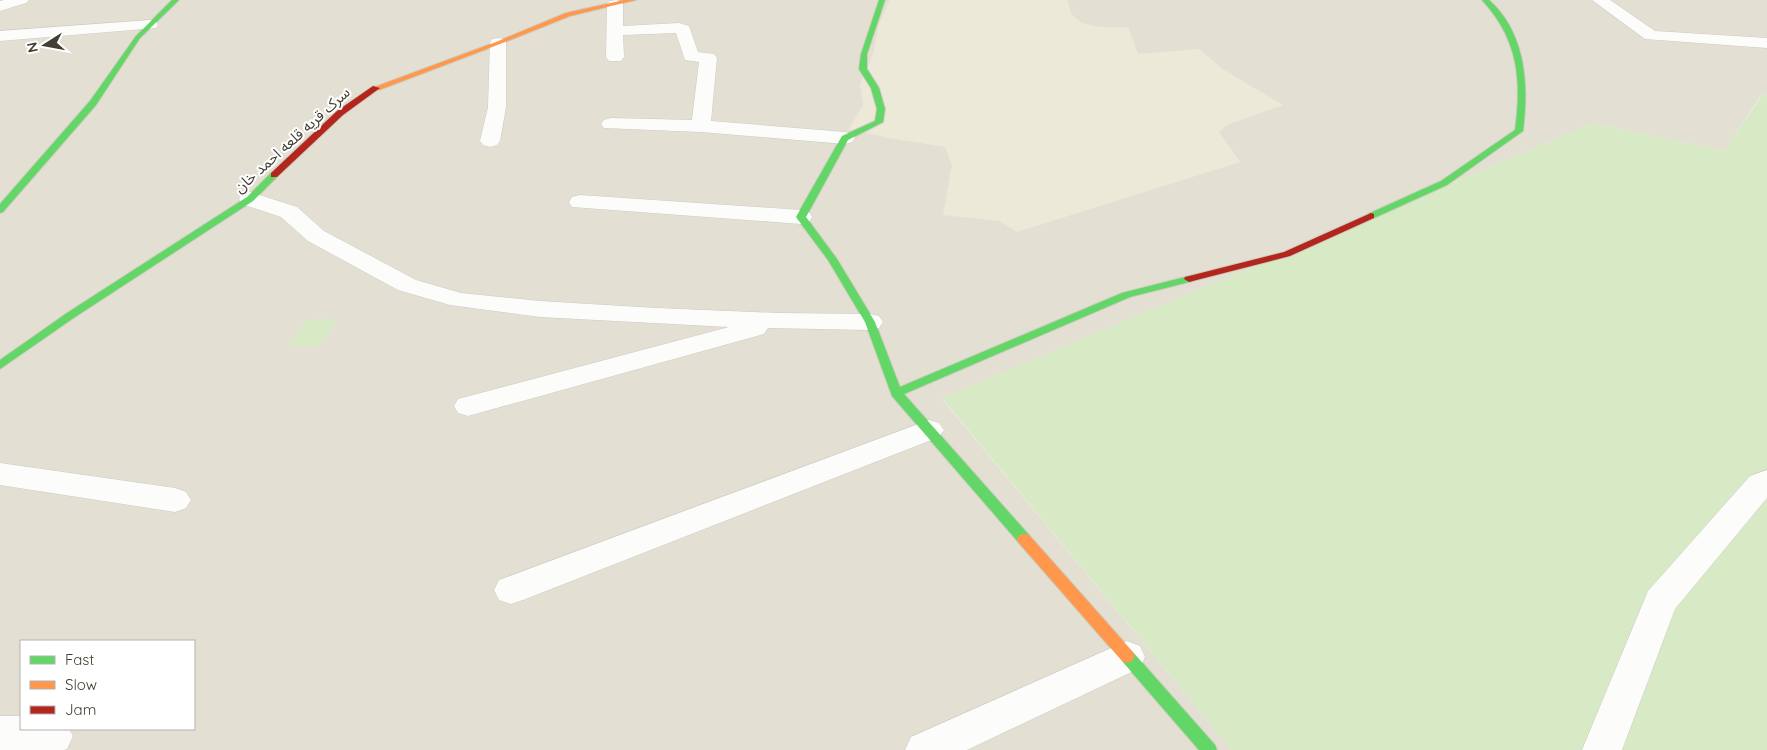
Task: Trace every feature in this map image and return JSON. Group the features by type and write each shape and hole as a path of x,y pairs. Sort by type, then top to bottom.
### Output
{"street":[{"path":"0,6 21,0"},
{"path":"0,210 93,103 138,38 176,0"},
{"name":"سرک قریه قلعه احمد خان","path":"0,364 71,315 250,199 288,160 340,112 372,89 498,43 568,14 633,0"},
{"path":"611,124 701,126 845,138 879,122 881,109 875,88 863,68 864,54 882,0"},
{"path":"896,393 1126,295 1287,254 1444,183 1519,131 1523,105 1524,68 1514,40 1495,7 1485,0"},
{"path":"1600,0 1651,36 1767,43"},
{"path":"615,4 615,57"},
{"path":"0,36 150,25"},
{"path":"615,31 683,29 691,56 708,58 701,126"},
{"path":"490,140 497,107 498,43"},
{"path":"801,217 845,138"},
{"path":"250,199 289,212 316,236 399,281 459,300 540,309 778,321 870,322"},
{"path":"580,202 801,217"},
{"path":"801,217 832,260 870,322 896,393 1209,750"},
{"path":"468,406 778,321"},
{"path":"510,590 929,430"},
{"path":"0,474 175,500"},
{"path":"1602,750 1660,601 1760,484 1767,481"},
{"path":"925,750 1126,656"},
{"path":"0,734 53,736"}],"shaded area":[{"path":"0,0 1767,0 1767,95 1761,95 1724,151 1594,123 942,399 1232,750 0,750"},
{"path":"890,0 1068,0 1071,14 1082,23 1098,27 1128,27 1138,54 1199,49 1224,70 1283,105 1227,125 1219,132 1240,162 1017,232 1000,221 943,215 952,165 945,147 849,129 863,105 860,85 874,51 879,24"}],"green space":[{"path":"1762,95 1767,95 1767,750 1232,750 942,398 1594,123 1724,151"},
{"path":"325,318 336,323 317,347 288,345 308,320"}],"traffic: fast":[{"path":"0,210 93,103 138,37 176,0"},
{"path":"882,0 864,54 863,69 875,88 881,109 879,122 845,138 801,217 832,259 870,322 896,393 1024,539"},
{"path":"1371,216 1444,183 1519,131 1523,90 1517,54 1513,41 1502,20 1495,9 1485,0"},
{"path":"0,365 71,315 250,199 274,175"},
{"path":"896,393 1126,295 1189,279"},
{"path":"1127,656 1209,750"}],"traffic: slow":[{"path":"376,88 498,43 568,14 633,0"},
{"path":"1024,539 1127,656"}],"traffic: jam":[{"path":"274,175 340,113 376,88"},
{"path":"1189,279 1287,254 1371,216"}]}
